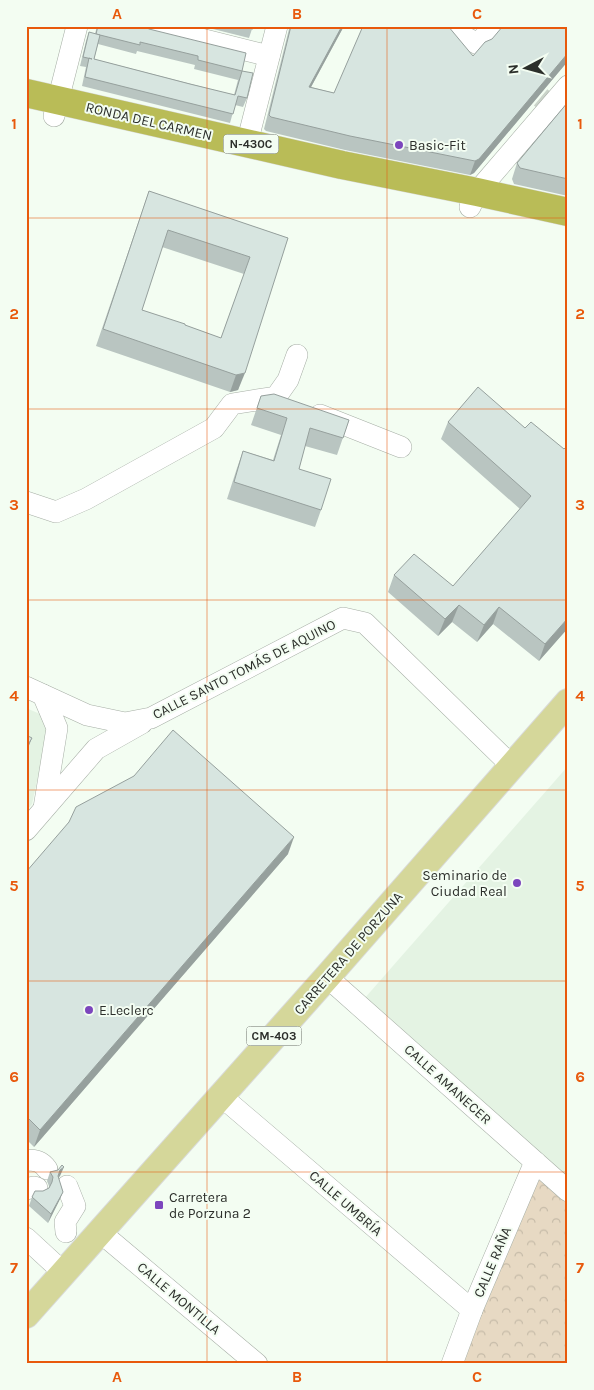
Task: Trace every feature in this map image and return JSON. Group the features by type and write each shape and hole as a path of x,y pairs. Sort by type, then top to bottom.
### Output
{"highway":[{"name":"RONDA DEL CARMEN","path":"26,93 56,108 473,200"},
{"name":"RONDA DEL CARMEN","path":"26,109 56,108 247,143 342,165 473,200"},
{"name":"N-430C","path":"473,200 568,212"},
{"name":"N-430C","path":"473,200 568,228"}],"main road":[{"name":"CARRETERA DE PORZUNA","path":"26,1315 222,1096 568,702"}],"street":[{"path":"56,108 78,26"},
{"path":"149,26 270,56"},
{"path":"247,143 276,26"},
{"path":"444,26 478,44 494,26"},
{"path":"473,200 568,86"},
{"path":"291,403 288,380 297,355"},
{"path":"26,502 56,512 86,499 214,428 232,404 291,403 401,448"},
{"name":"CALLE SANTO TOMÁS DE AQUINO","path":"35,691 87,715 125,723 151,718 343,618 365,623 512,766"},
{"name":"CALLE SANTO TOMÁS DE AQUINO","path":"35,691 57,728 44,809"},
{"path":"26,830 96,749 151,718"},
{"name":"CALLE AMANECER","path":"327,977 568,1191"},
{"name":"CALLE UMBRÍA","path":"222,1096 472,1310"},
{"path":"26,1160 36,1160 43,1163 34,1183"},
{"name":"CALLE RAÑA","path":"452,1364 472,1310 535,1162"},
{"name":"CALLE MONTILLA","path":"63,1207 93,1240 257,1364"},
{"path":"26,1238 64,1273"}],"shaded area":[{"path":"26,708 40,714 48,731 32,804 26,811"},
{"name":"Seminario de Ciudad Real","path":"568,766 568,1180 364,999"}],"green space":[{"path":"535,1162 568,1191 568,1364 455,1364"}],"building":[{"path":"98,26 144,26 149,29 246,53 242,71 198,60 198,56 96,34"},
{"path":"241,26 253,26 253,29"},
{"path":"291,26 342,26 309,87 334,93 363,26 448,26 473,56 503,26 568,26 568,53 479,159 475,161 350,136 271,117 269,115"},
{"path":"89,32 100,35 94,59 190,84 235,95 242,71 253,73 247,98 238,96 233,114 85,77 89,58 83,57"},
{"path":"568,102 568,179 520,168 517,163"},
{"path":"149,191 288,238 245,373 236,375 103,329","holes":["168,230 250,257 221,338 142,310"]},
{"path":"478,387 525,428 531,422 564,449 568,445 568,618 545,644 499,607 484,625 459,605 445,619 394,575 414,554 453,586 531,496 448,422"},
{"path":"274,394 349,420 343,438 310,428 299,469 331,479 321,510 234,482 243,451 274,461 287,418 257,408 261,396"},
{"name":"E.Leclerc","path":"173,730 294,837 40,1130 26,1116 26,872 69,822 76,807 134,776"},
{"path":"26,735 32,738 26,748"},
{"path":"62,1165 64,1167 60,1170 58,1176 63,1192 51,1214 32,1197 35,1191 43,1191 49,1188 53,1177 50,1172 58,1170"}],"tunnel":[{"path":"516,77 551,106"}],"place":[{"name":"Basic-Fit","path":"399,145"},
{"name":"Seminario de Ciudad Real","path":"517,883"},
{"name":"E.Leclerc","path":"89,1010"},
{"name":"Carretera de Porzuna 2","path":"159,1205"}]}
